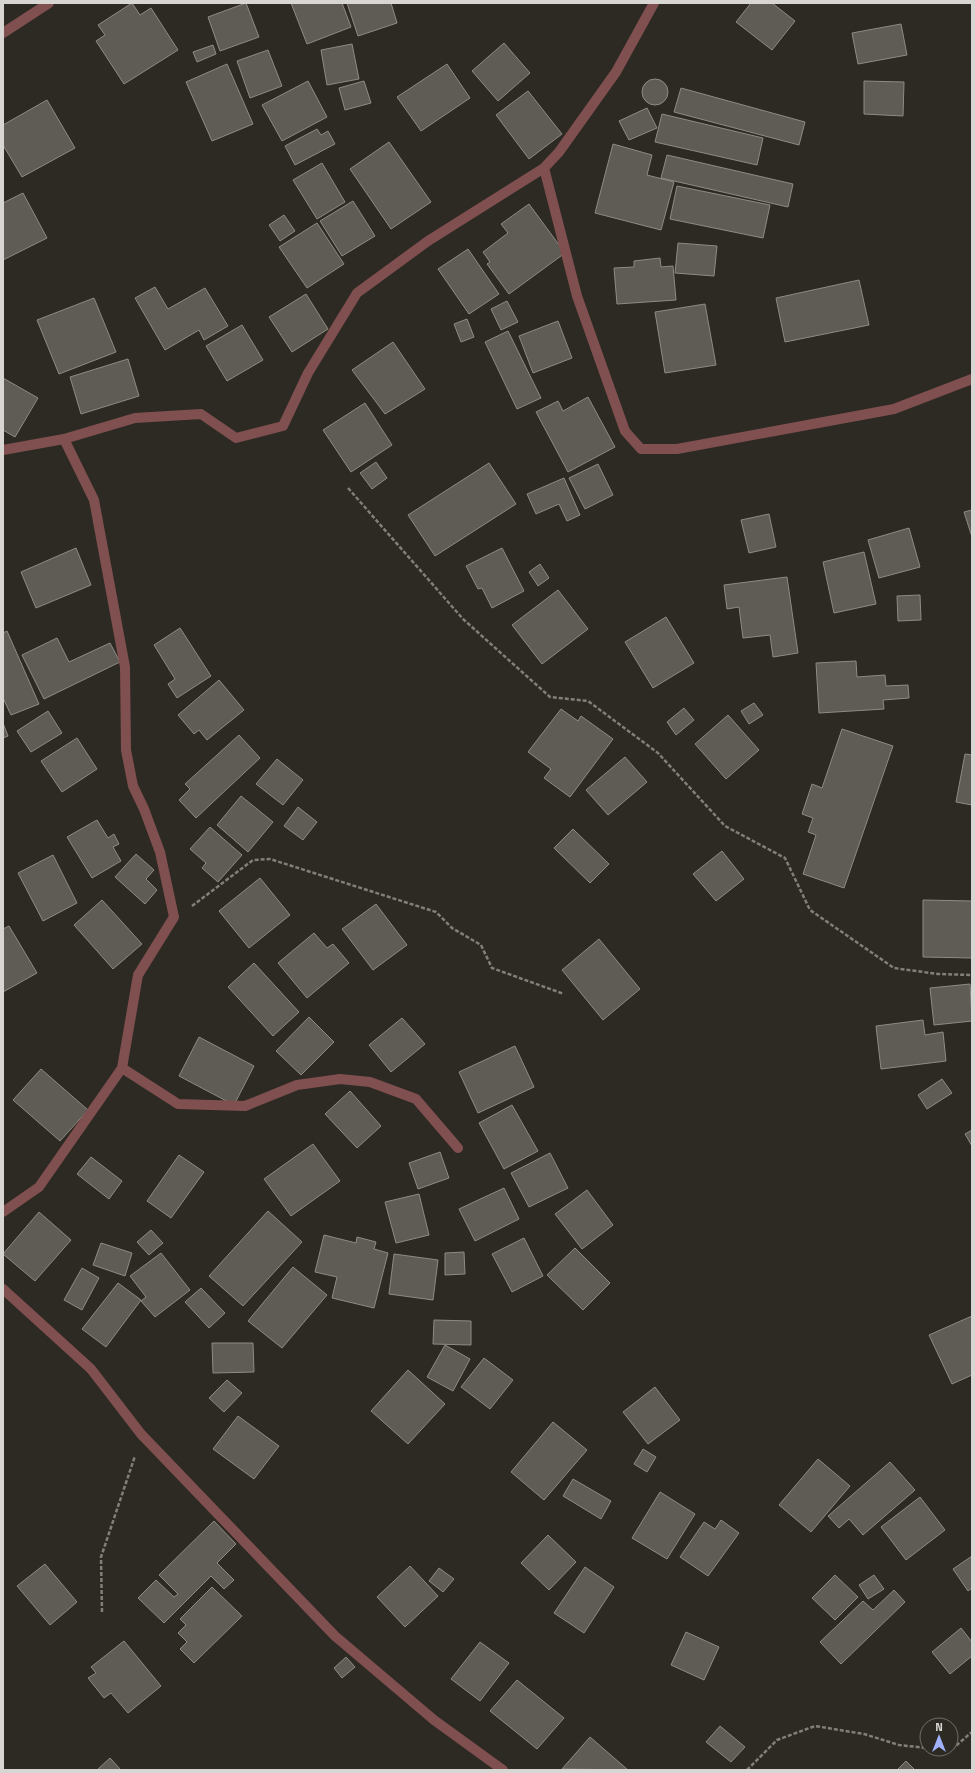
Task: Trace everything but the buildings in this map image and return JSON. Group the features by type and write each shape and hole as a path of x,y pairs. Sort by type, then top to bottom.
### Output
{"street":[{"path":"3,33 49,3"},
{"path":"3,450 64,439 135,418 201,414 236,438 282,426 308,373 357,294 428,241 544,168 559,152 616,72 654,3"},
{"path":"544,168 577,296 625,431 641,449 677,449 894,410 972,379"},
{"path":"3,1212 39,1187 122,1068 138,975 174,917 160,852 144,809 133,786 126,750 125,667 94,500 64,439"},
{"path":"122,1068 178,1104 245,1106 297,1084 340,1080 370,1082 416,1099 458,1148"},
{"path":"3,1288 90,1369 141,1434 335,1636 434,1720 504,1770"}],"path":[{"path":"348,488 463,619 550,697 588,701 658,753 725,826 785,858 810,910 894,968 938,974 972,975"},
{"path":"174,917 199,901 253,860 270,859 436,912 452,928 481,945 492,968 564,994"},
{"path":"102,1612 101,1557 141,1434"},
{"path":"747,1770 777,1740 815,1726 864,1734 899,1745 919,1747"},
{"path":"959,1743 972,1732"}]}
